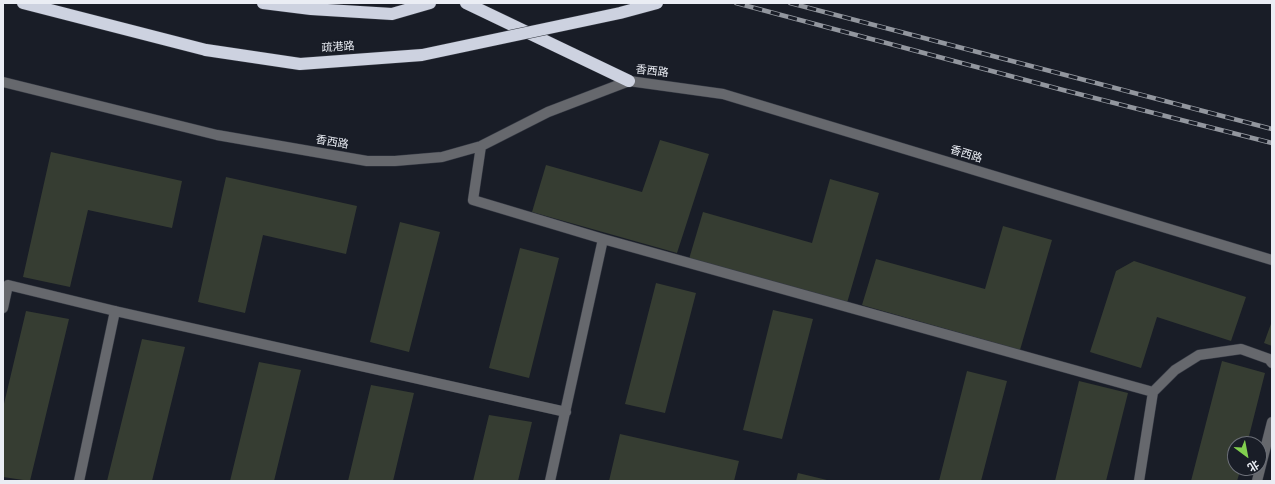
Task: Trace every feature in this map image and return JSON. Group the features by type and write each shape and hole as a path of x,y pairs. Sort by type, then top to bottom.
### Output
{"highway":[{"name":"疏港路","path":"23,3 206,50 300,64 422,55 620,13 657,3"},
{"path":"263,3 311,9 392,14 430,3"},
{"path":"466,3 629,81"}],"street":[{"name":"香西路","path":"3,82 217,135 367,161 394,161 442,157 481,146 548,112 629,81 723,94 1272,260"},
{"path":"481,146 473,200 604,239 1153,392"},
{"path":"550,481 604,239"},
{"path":"3,308 8,284 115,311 566,412"},
{"path":"79,481 115,311"},
{"path":"1139,481 1153,392 1175,370 1199,355 1241,349 1269,359 1272,363"},
{"path":"1257,481 1272,422"}],"building":[{"path":"660,140 709,154 677,253 532,212 546,165 642,192"},
{"path":"51,152 182,181 172,228 88,210 70,287 23,277"},
{"path":"226,177 357,206 346,254 263,235 245,313 198,302"},
{"path":"830,179 879,193 847,303 689,259 703,212 812,243"},
{"path":"400,222 440,232 409,352 370,342"},
{"path":"1003,226 1052,240 1020,350 862,305 876,259 985,289"},
{"path":"520,248 559,258 529,378 489,368"},
{"path":"1134,261 1246,297 1231,341 1157,317 1141,368 1090,352 1116,271"},
{"path":"656,283 696,293 665,413 625,404"},
{"path":"773,310 813,319 782,439 743,430"},
{"path":"26,311 69,319 30,481 3,477 3,408"},
{"path":"1272,321 1272,346 1264,343"},
{"path":"142,339 185,347 152,481 107,481"},
{"path":"1222,361 1265,373 1249,436 1227,436 1227,476 1239,476 1237,481 1191,481"},
{"path":"259,362 301,370 274,481 230,481"},
{"path":"967,371 1007,381 981,481 939,481"},
{"path":"1079,381 1128,393 1106,481 1055,481"},
{"path":"371,385 414,393 393,481 348,481"},
{"path":"489,415 532,422 518,481 473,481"},
{"path":"620,434 739,461 734,481 609,481"},
{"path":"798,473 827,480 827,481 796,481"}],"railway":[{"path":"736,3 1063,90 1272,143"},
{"path":"790,3 1272,129"}]}
